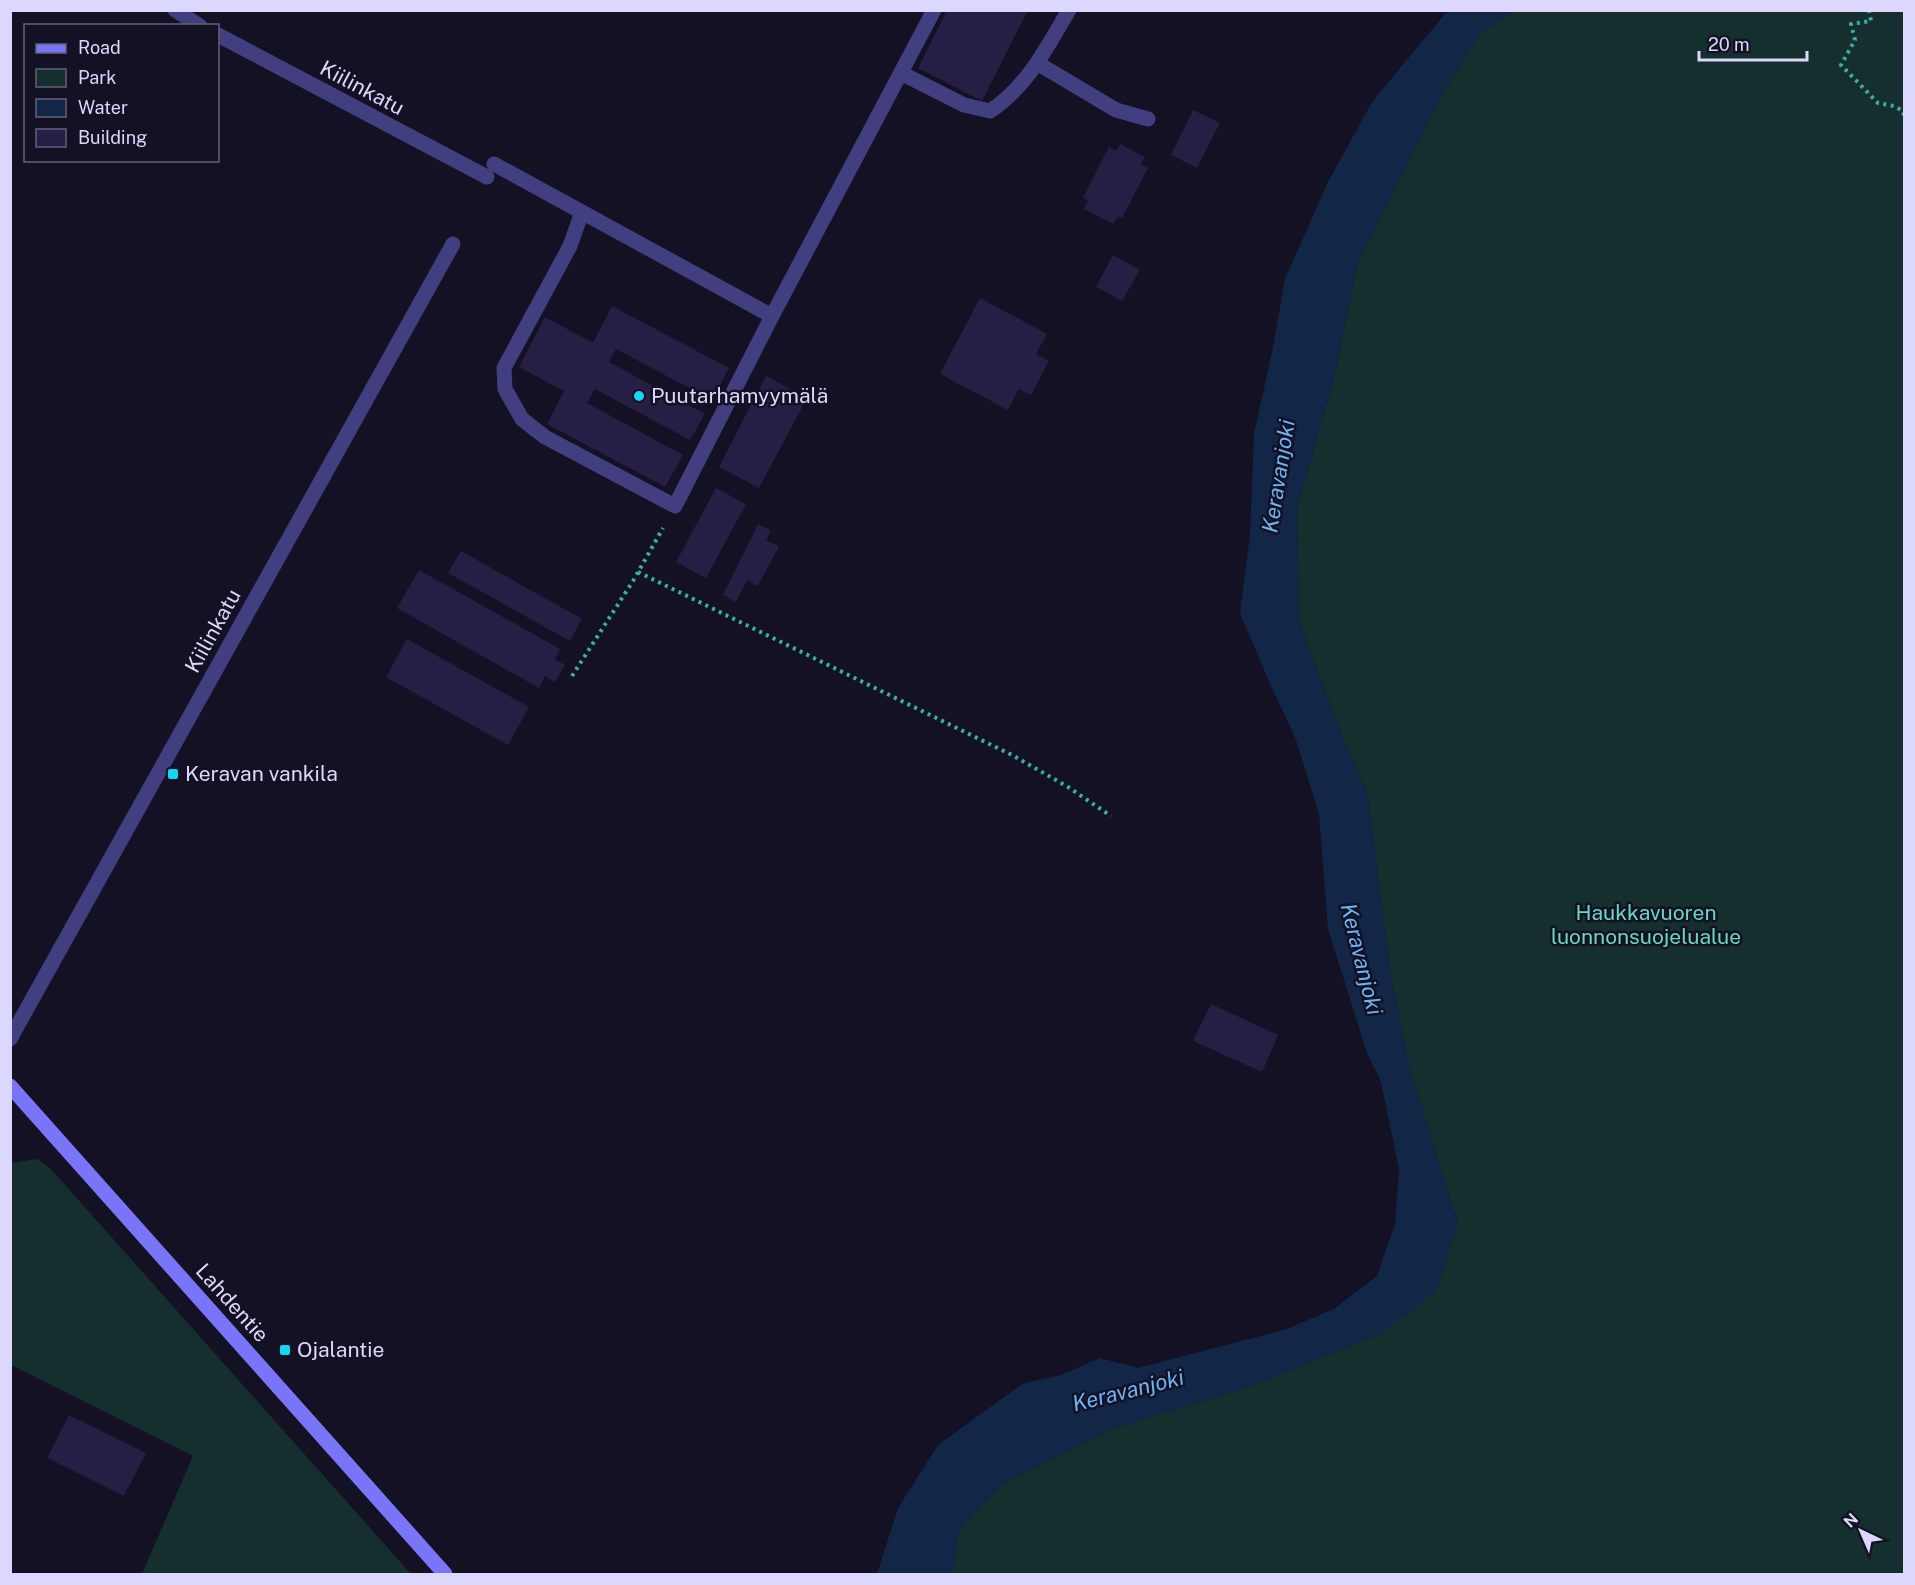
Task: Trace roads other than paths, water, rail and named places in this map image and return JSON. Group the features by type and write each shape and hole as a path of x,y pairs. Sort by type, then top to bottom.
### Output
{"main road":[{"name":"Lahdentie","path":"10,1086 445,1575"}],"lane":[{"path":"176,10 197,24"},
{"path":"582,212 570,246 504,368 505,389 522,419 545,437 675,506 772,316 934,10"},
{"path":"901,73 964,105 990,111 1002,103 1032,71 1069,10"},
{"name":"Kiilinkatu","path":"219,35 491,171 582,212 772,316"},
{"path":"1037,63 1116,110 1148,119"},
{"name":"Kiilinkatu","path":"10,1039 453,244"}],"water":[{"name":"Keravanjoki","path":"1451,10 1513,11 1481,32 1441,96 1358,262 1334,377 1297,507 1299,622 1344,742 1367,792 1390,971 1410,1069 1458,1224 1436,1292 1379,1334 1246,1388 1113,1428 1001,1485 959,1529 953,1574 877,1574 898,1508 938,1445 1022,1384 1061,1375 1100,1358 1138,1368 1284,1330 1334,1309 1377,1276 1395,1225 1399,1169 1381,1082 1367,1053 1328,929 1319,813 1295,737 1240,613 1250,535 1254,434 1285,279 1328,182 1372,102 1444,15"}],"place":[{"name":"Puutarhamyymälä","path":"639,396"},
{"name":"Keravan vankila","path":"173,774"},
{"name":"Ojalantie","path":"285,1350"}],"park label":[{"name":"Haukkavuoren luonnonsuojelualue","path":"1646,925"}]}
